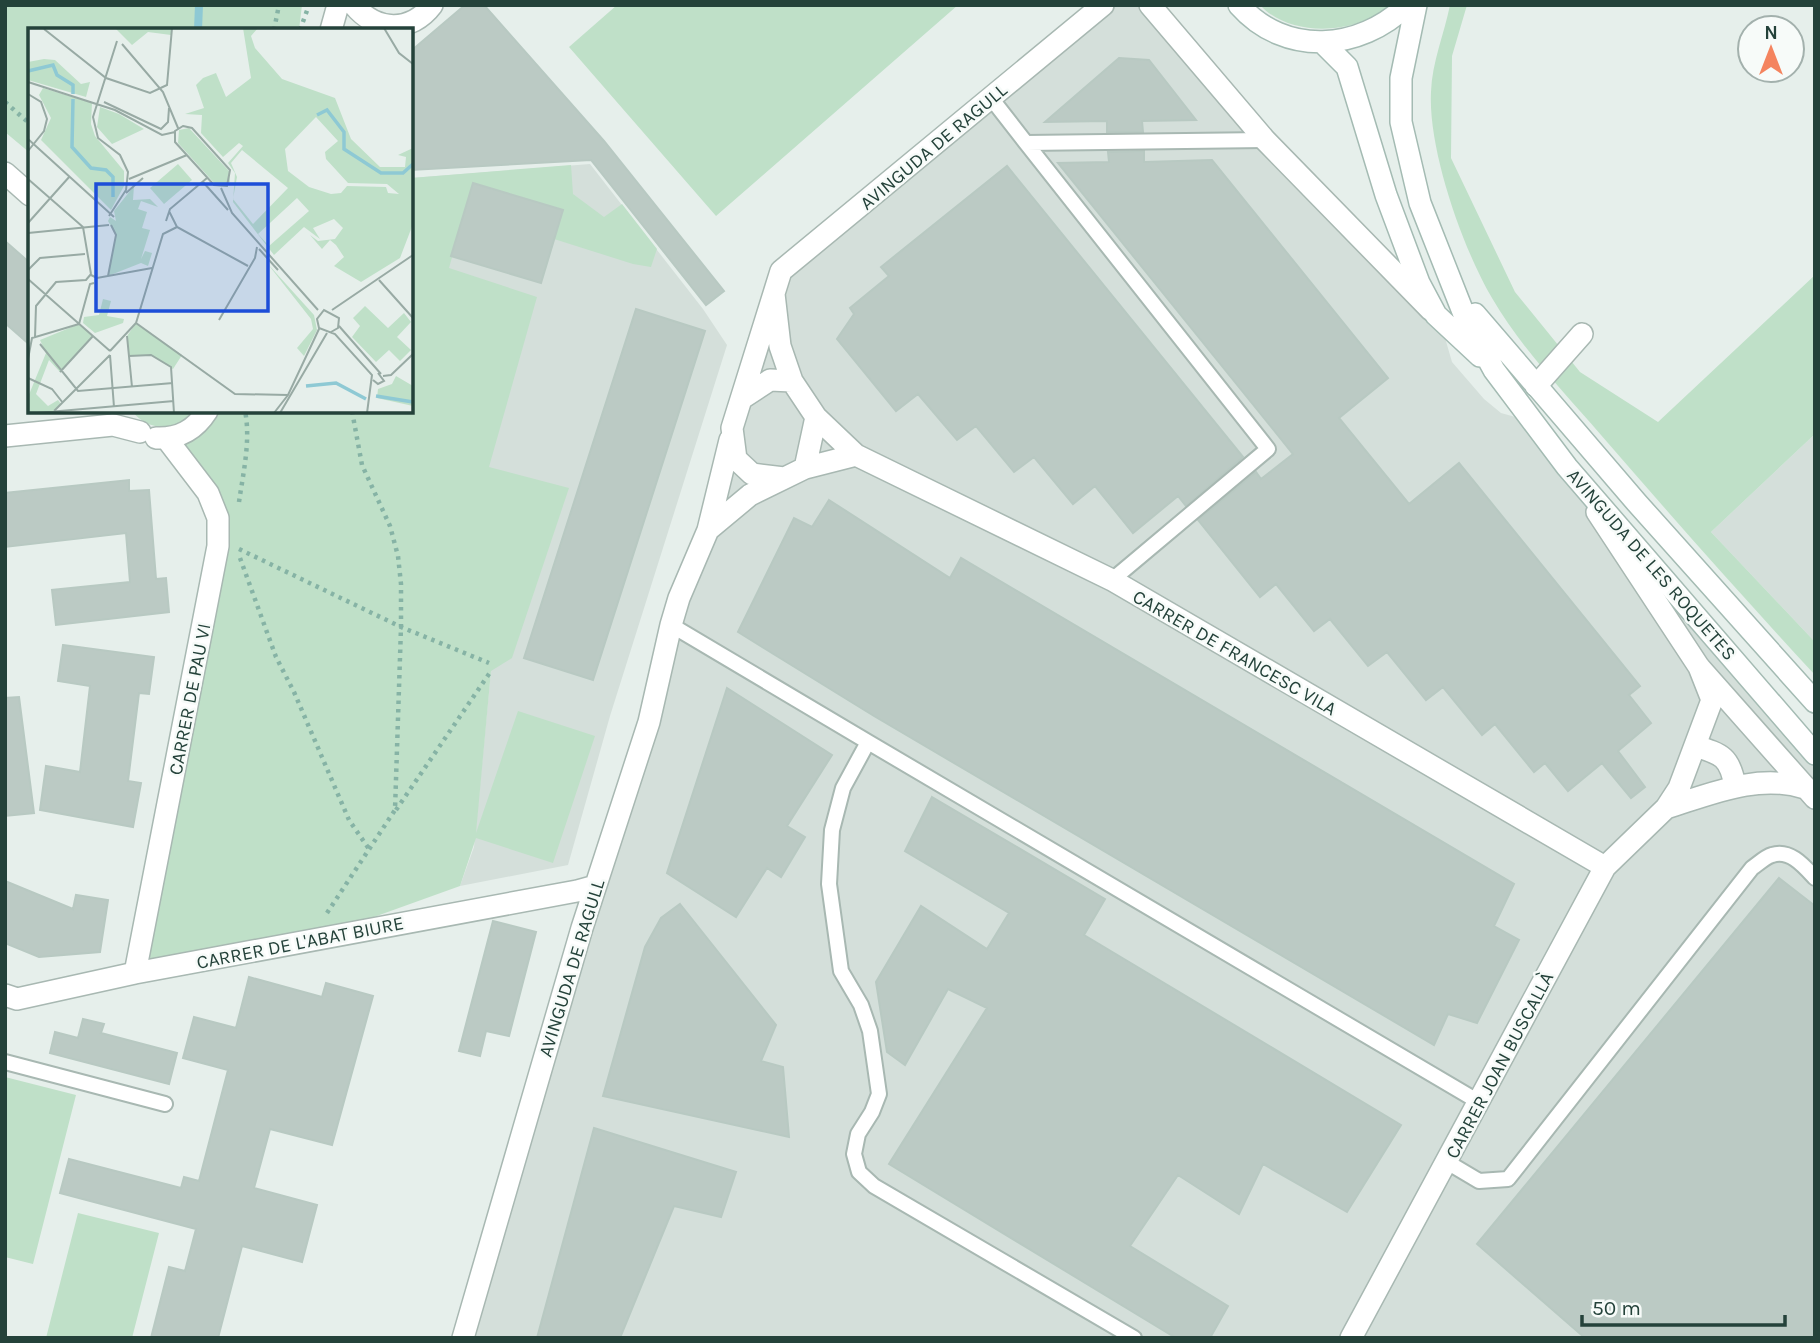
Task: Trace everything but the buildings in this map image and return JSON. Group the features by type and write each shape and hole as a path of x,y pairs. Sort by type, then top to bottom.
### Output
{"street":[{"path":"332,28 338,5"},
{"path":"355,5 375,23 405,27 424,16 432,5"},
{"name":"AVINGUDA DE RAGULL","path":"774,294 781,271 1103,5"},
{"name":"AVINGUDA DE LES ROQUETES","path":"1150,5 1265,141 1436,315 1494,370"},
{"path":"1239,5 1247,14 1273,31 1300,40 1323,43 1353,39 1370,32 1407,5"},
{"name":"AVINGUDA DE LES ROQUETES","path":"1416,5 1401,78 1401,122 1417,194 1465,317 1494,370 1567,467 1815,754"},
{"name":"AVINGUDA DE LES ROQUETES","path":"1323,43 1347,67 1405,250 1436,315"},
{"path":"5,173 28,193"},
{"path":"1445,268 1483,325 1815,702"},
{"path":"774,294 780,346 792,381 816,417 805,467"},
{"path":"708,530 732,428 774,294"},
{"path":"1536,386 1582,334"},
{"path":"741,399 770,380 792,381"},
{"path":"120,413 129,425 140,432"},
{"path":"5,436 113,425 166,438 188,432 197,426 206,413"},
{"name":"CARRER DE FRANCESC VILA","path":"816,417 856,455 1112,580 1605,867"},
{"path":"732,428 736,459 752,474 784,478"},
{"name":"CARRER DE PAU VI","path":"135,973 215,568 218,517 208,493 166,438"},
{"path":"708,530 750,495 805,467 856,455"},
{"path":"1567,467 1699,667 1810,793"},
{"name":"AVINGUDA DE RAGULL","path":"463,1338 595,886 649,722 679,598 708,530"},
{"name":"CARRER JOAN BUSCALLÀ","path":"1351,1338 1605,867 1667,808 1679,788 1712,699 1699,667"},
{"path":"1695,746 1719,754 1732,766 1735,786"},
{"name":"CARRER JOAN BUSCALLÀ","path":"1667,808 1735,786 1789,783 1810,793"},
{"name":"CARRER DE L'ABAT BIURE","path":"5,995 17,999 135,973 595,886"}],"lane":[{"path":"991,98 1268,449 1112,580"},
{"path":"1026,143 1265,141"},
{"path":"671,625 1479,1102"},
{"path":"868,742 843,788 832,830 829,884 841,971 861,1005 870,1031 880,1094 858,1134 854,1154 859,1172 874,1186 1134,1338"},
{"path":"1447,1162 1479,1181 1508,1179 1752,867 1772,855 1788,855 1815,878"},
{"path":"5,1062 165,1104"}],"path":[{"path":"274,28 279,5"},
{"path":"301,28 309,5"},
{"path":"5,102 28,122"},
{"path":"237,515 244,467 245,413"},
{"path":"352,413 362,465 390,526 398,556 401,627 395,810"},
{"path":"215,568 229,544 401,627 489,663"},
{"path":"235,552 242,561 276,657 294,692 334,787 349,820 369,849"},
{"path":"310,940 491,671"}],"shaded area":[{"path":"1103,5 1150,5 1443,331 1452,362 1484,399 1501,413 1533,422 1815,753 1815,1338 463,1338 781,271"},
{"path":"590,164 703,309 727,345 610,716 568,865 460,886 474,847 497,608 413,178"},
{"path":"1815,434 1815,642 1711,532"}],"green space":[{"path":"5,5 302,5 299,28 28,28 28,151 5,132"},
{"path":"617,5 958,5 716,216 569,47"},
{"path":"1260,5 1389,5 1360,22 1324,29 1288,23 1273,16"},
{"path":"1450,5 1467,5 1452,56 1451,158 1515,292 1580,372 1658,422 1815,275 1815,434 1711,532 1815,642 1815,675 1557,386 1529,352 1492,298 1459,227 1435,142 1432,81"},
{"path":"571,165 573,194 604,217 622,204 657,249 651,267 633,264 554,239 562,210 473,183 449,268 537,297 489,467 569,488 512,658 491,671 476,833 518,711 595,736 553,863 476,838 460,886 310,940 135,973 218,518 166,438 204,413 413,413 413,178"},
{"path":"134,413 193,413 181,423 164,427 146,423"},
{"path":"5,1077 76,1095 33,1264 5,1257"},
{"path":"78,1213 159,1233 132,1338 46,1338"}],"waterway":[{"path":"198,28 199,5"}]}
